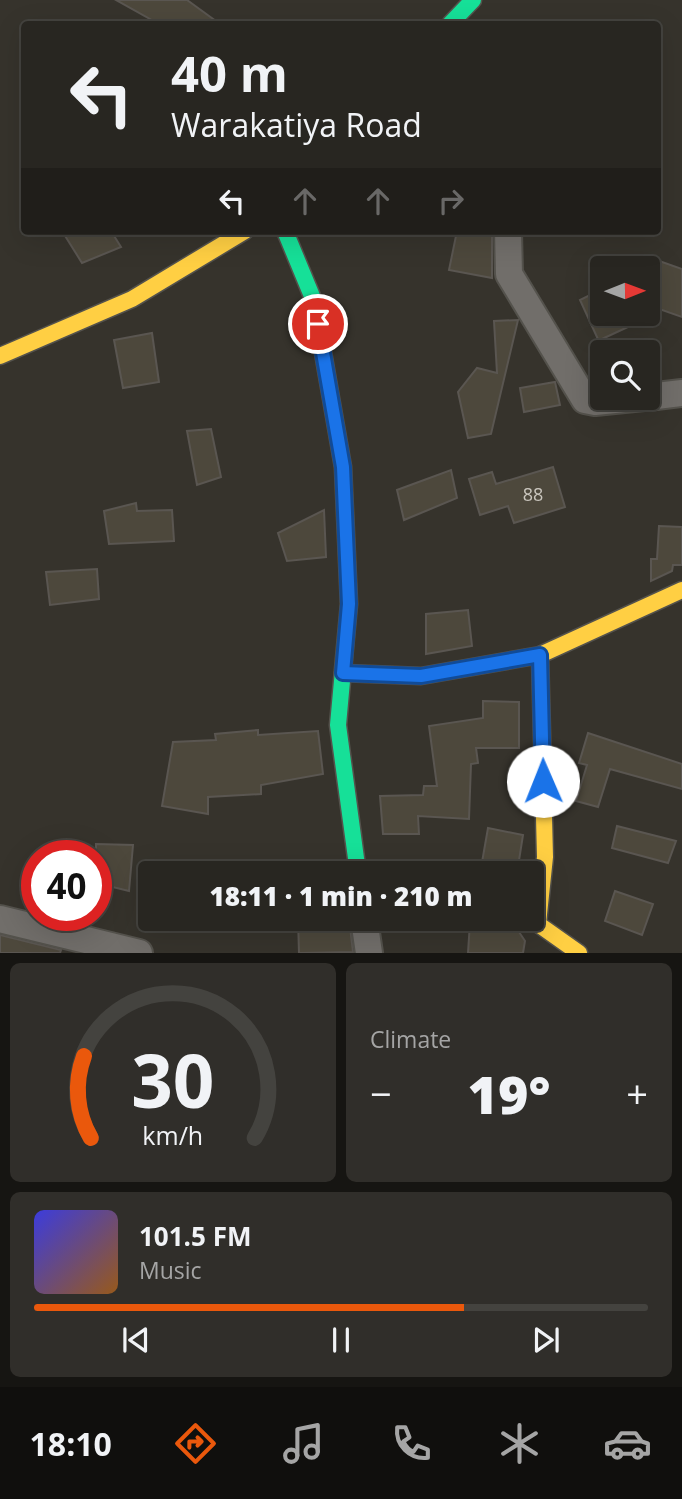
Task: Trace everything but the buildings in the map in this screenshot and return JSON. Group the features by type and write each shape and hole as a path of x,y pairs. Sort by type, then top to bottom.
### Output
{"street":[{"path":"453,21 473,0"},
{"path":"0,356 132,299 238,235"},
{"path":"287,235 314,301 343,467 349,604 338,725 356,861"},
{"path":"508,235 509,274 585,400 590,401"},
{"path":"660,395 682,393"},
{"path":"343,673 421,676 540,655 682,590"},
{"path":"540,655 545,857 538,924 579,953"},
{"path":"0,919 139,953"},
{"path":"366,931 369,953"}],"traffic: fast":[{"path":"453,21 473,0"},
{"path":"287,235 314,301 343,467 349,604 338,725 356,861"}],"traffic: slow":[{"path":"0,356 132,299 238,235"},
{"path":"343,673 421,676 540,655 682,590"},
{"path":"540,655 545,857 538,924 579,953"}],"route":[{"path":"318,324 343,467 349,604 343,673 421,676 540,655 543,781"}]}
